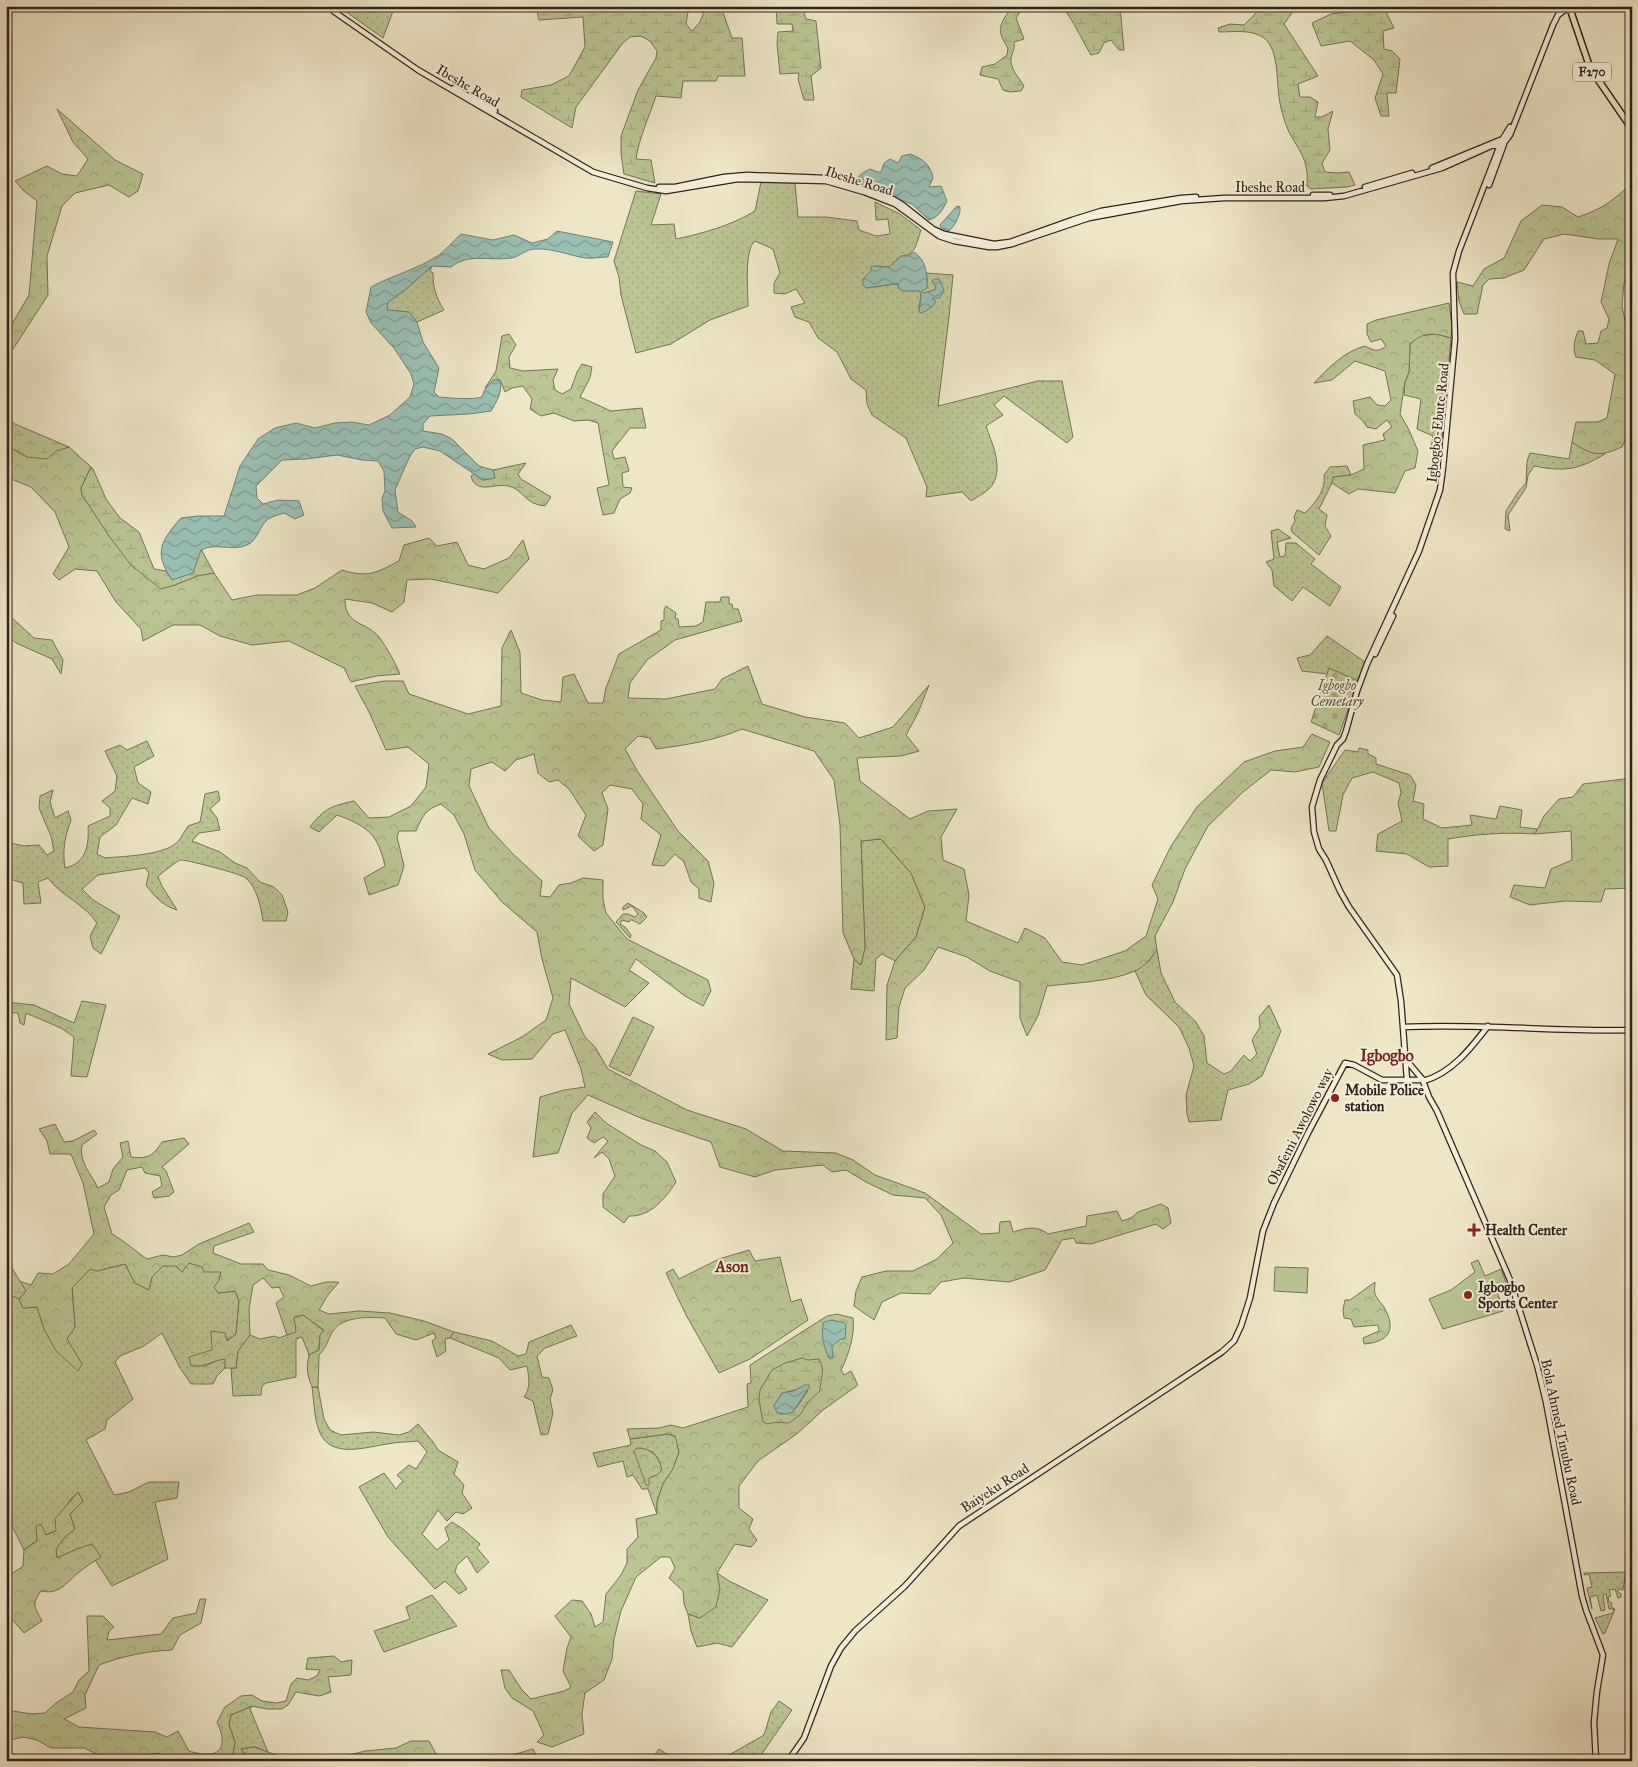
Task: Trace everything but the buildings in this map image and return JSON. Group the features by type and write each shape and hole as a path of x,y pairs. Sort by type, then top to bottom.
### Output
{"main road":[{"name":"Ibeshe Road","path":"326,6 418,70 593,172 640,186 666,191 738,179 826,181 864,192 895,204 939,236 954,241 989,247 1012,244 1089,218 1181,201 1224,198 1324,198 1344,196 1442,168 1502,142"},
{"name":"Ibeshe Road","path":"330,6 421,69 594,170 647,185 666,188 724,177 747,175 826,178 851,184 893,199 934,229 944,234 984,243 1010,242 1093,213 1181,198 1332,195 1349,192 1378,182 1440,166 1502,142"},
{"path":"1502,142 1552,21 1565,6"},
{"path":"1502,142 1508,138 1556,18 1569,6"},
{"name":"F270","path":"1569,6 1590,68 1632,129"},
{"name":"Igbogbo-Ebute Road","path":"1407,1080 1397,975 1349,906 1318,849 1314,832 1312,807 1316,791 1337,746 1343,739 1367,664 1419,551 1440,490 1455,338 1453,273 1459,251 1502,142"},
{"path":"1403,1027 1488,1026 1582,1031 1632,1030"},
{"name":"Obafemi Awolowo way","path":"1255,1279 1263,1231 1274,1203 1313,1123 1346,1063 1354,1065 1382,1080 1430,1079 1444,1073 1473,1045 1488,1026"},
{"path":"1406,1059 1423,1080"},
{"name":"Bola Ahmed Tinubu Road","path":"1423,1080 1428,1097 1437,1111 1504,1264 1535,1358 1546,1402 1584,1603 1603,1655 1594,1722 1596,1761"},
{"name":"Baiyeku Road","path":"788,1761 804,1738 831,1666 851,1635 905,1586 961,1524 1231,1344 1241,1326 1255,1279"}],"green space":[{"path":"338,6 395,6 383,38"},
{"path":"536,6 689,6 686,24 692,31 700,22 706,6 721,7 732,38 742,38 745,76 718,76 716,81 683,81 681,98 656,96 642,135 636,159 651,160 655,183 624,174 621,136 638,90 656,58 657,51 650,41 641,36 630,37 622,44 576,107 572,128 521,97 522,90 551,85 569,76 585,47 583,17 539,20"},
{"path":"776,6 812,6 810,10 804,13 806,19 816,21 821,68 811,76 814,100 804,100 798,79 799,73 780,74 777,44 778,32 793,31 792,24 777,24"},
{"path":"1010,6 1036,7 1020,12 1016,18 1024,39 1014,42 1011,63 1024,86 1021,91 1010,92 1003,90 998,79 980,75 982,67 995,64 1007,55 1008,48 1000,29 1003,20 1010,10"},
{"path":"1061,6 1120,6 1124,50 1119,50 1111,40 1104,43 1099,53 1091,55 1074,23"},
{"path":"1257,6 1300,6 1294,10 1284,24 1318,76 1298,84 1300,97 1310,97 1318,102 1315,117 1322,117 1333,111 1328,129 1330,150 1322,163 1325,172 1349,172 1355,185 1311,189 1307,186 1305,162 1289,132 1283,115 1275,59 1269,44 1264,38 1254,33 1219,32 1218,28 1230,24 1244,25 1257,12"},
{"path":"1371,6 1401,6 1400,11 1388,9 1387,14 1394,28 1383,31 1384,49 1392,51 1400,59 1396,93 1387,93 1389,116 1381,116 1375,98 1383,74 1374,60 1350,41 1321,46 1312,23 1331,14 1370,9"},
{"path":"57,109 115,160 143,174 138,191 129,197 109,185 75,193 62,206 47,256 48,295 6,360 6,334 29,295 37,201 15,181 47,166 62,174 77,176 88,159 73,142"},
{"path":"761,182 795,183 798,217 826,217 857,221 859,230 876,236 890,234 888,219 876,220 875,202 900,214 921,230 913,251 901,256 889,267 877,266 871,271 863,285 866,288 895,284 920,291 919,307 932,299 935,290 924,293 922,291 927,281 926,273 953,275 938,406 1038,381 1062,381 1073,437 1067,443 1004,396 994,405 1003,415 986,426 997,462 996,477 991,487 971,501 962,492 926,497 927,487 906,438 872,415 867,404 866,390 851,379 837,352 818,338 809,322 795,317 791,307 805,303 796,289 785,294 774,293 774,283 780,273 773,249 755,241 749,252 748,261 748,306 710,320 671,344 636,353 614,261 636,191 661,194 651,225 674,224 676,239 717,228 755,211"},
{"path":"1632,183 1632,266 1624,283 1622,306 1625,321 1632,329 1632,424 1622,447 1597,454 1572,442 1576,422 1598,422 1607,418 1615,374 1595,360 1576,357 1574,344 1578,331 1583,331 1586,344 1598,343 1601,331 1607,328 1609,319 1601,302 1609,264 1618,239 1599,239 1564,234 1544,239 1524,270 1504,278 1489,279 1483,285 1477,314 1464,314 1459,301 1457,282 1473,286 1484,269 1504,258 1521,221 1542,205 1562,207 1578,217 1607,203"},
{"path":"432,266 430,271 433,273 436,292 444,310 417,322 409,312 387,310 388,302"},
{"path":"1449,303 1452,326 1451,338 1429,334 1420,337 1410,344 1409,372 1405,382 1400,414 1418,451 1415,468 1405,471 1395,493 1358,489 1349,494 1332,483 1333,477 1351,475 1364,469 1363,445 1385,440 1383,434 1392,427 1387,420 1376,429 1367,427 1355,414 1353,401 1370,397 1377,405 1385,406 1391,400 1385,371 1355,361 1332,380 1314,383 1331,366 1358,348 1365,346 1378,350 1386,346 1381,339 1371,342 1367,334 1367,324 1376,320"},
{"path":"509,334 516,345 509,357 510,368 523,371 558,369 553,380 555,390 562,394 571,389 582,364 592,367 590,378 580,397 611,411 642,408 646,428 630,428 612,451 614,459 625,457 629,471 622,473 623,487 632,488 630,493 620,499 614,513 603,515 597,488 609,485 598,423 588,420 574,421 554,413 541,416 530,409 532,399 523,386 512,388 505,392 500,380 494,380 485,388 496,371 502,336"},
{"path":"1436,334 1451,338 1441,450 1431,448 1433,436 1417,429 1421,399 1404,395 1405,382 1409,372 1410,344 1419,336"},
{"path":"6,416 15,424 69,447 56,451 47,459 27,457 6,445"},
{"path":"1572,442 1585,450 1605,454 1571,468 1554,469 1534,466 1528,475 1526,488 1508,515 1510,531 1505,529 1506,511 1526,483 1527,461 1530,453 1569,459"},
{"path":"6,445 27,457 69,447 91,467 81,488 109,536 175,585 197,575 214,573 232,600 257,595 297,595 315,588 342,570 359,574 372,573 399,561 404,545 429,538 437,546 457,542 468,565 484,569 509,558 523,540 529,559 498,593 431,579 407,580 404,602 392,612 372,603 345,599 348,614 352,619 379,637 391,655 400,674 376,676 351,682 344,668 289,641 252,645 220,636 200,625 173,625 143,641 141,629 116,602 97,571 75,569 59,580 53,574 69,547 55,512 31,487 6,477"},
{"path":"526,463 518,474 521,479 551,497 545,506 533,503 518,490 508,486 481,487 473,482 471,476 474,474 483,480 495,478 493,470"},
{"path":"1347,466 1351,475 1333,477 1319,509 1327,515 1325,526 1331,536 1319,555 1292,532 1291,528 1295,521 1294,517 1297,510 1305,513 1316,500 1322,491 1324,475 1330,467"},
{"path":"91,467 106,499 120,518 139,532 154,569 166,571 172,580 201,549 214,573 197,576 161,589 131,565 82,495 81,488"},
{"path":"1278,529 1291,538 1277,542 1280,557 1285,556 1286,543 1296,543 1315,559 1311,564 1341,587 1330,606 1303,587 1292,601 1274,586 1272,570 1266,562 1274,559 1271,531"},
{"path":"721,597 729,597 729,604 732,604 733,609 738,609 742,621 675,640 647,660 630,683 628,698 666,699 715,689 722,679 748,666 762,704 805,717 845,723 859,738 893,727 929,685 918,713 906,735 919,751 901,756 857,758 860,781 910,819 928,811 957,809 941,837 943,860 964,869 969,895 966,921 1018,943 1025,928 1045,938 1062,962 1082,965 1125,951 1146,936 1158,899 1152,885 1171,846 1197,807 1244,762 1275,751 1303,747 1312,734 1330,742 1319,767 1295,772 1271,770 1243,792 1208,826 1185,869 1173,902 1155,936 1157,950 1147,962 1135,971 1114,978 1047,986 1038,1016 1027,1036 1020,1018 1020,982 990,971 967,957 938,947 924,970 905,988 899,1007 897,1038 886,1040 887,985 895,961 916,937 925,907 911,873 881,839 861,841 865,948 861,965 854,959 843,933 840,825 834,780 814,751 742,729 710,740 656,749 650,738 638,736 625,749 638,772 678,831 708,861 714,883 711,902 699,898 699,889 691,882 684,862 675,854 664,866 652,865 661,835 641,819 643,804 632,789 610,785 602,793 608,809 603,845 594,851 578,836 586,815 569,789 558,780 549,782 538,773 534,754 516,760 505,771 492,762 471,769 469,786 489,828 542,881 540,896 550,897 559,885 583,878 603,880 603,899 606,913 627,939 708,980 711,991 703,1006 685,996 636,959 629,970 649,983 625,1007 571,978 569,1004 585,1037 595,1047 608,1069 687,1110 746,1129 783,1151 836,1153 853,1160 875,1175 925,1193 981,1234 999,1233 1000,1222 1010,1221 1013,1232 1035,1228 1048,1234 1086,1226 1087,1216 1117,1211 1122,1221 1131,1218 1138,1212 1161,1204 1168,1208 1171,1223 1163,1229 1156,1224 1091,1244 1076,1243 1074,1238 1062,1240 1045,1270 1009,1282 964,1278 941,1282 930,1294 901,1293 882,1302 874,1320 854,1306 856,1291 862,1277 886,1271 913,1271 937,1259 953,1243 941,1215 925,1198 893,1195 846,1170 832,1172 823,1165 775,1170 755,1177 720,1167 711,1142 643,1119 588,1095 572,1113 558,1153 533,1157 540,1097 564,1090 585,1087 581,1069 565,1030 553,1034 532,1059 502,1060 488,1054 522,1037 546,1020 553,998 542,959 537,932 502,902 475,870 464,834 454,815 441,804 425,814 416,831 399,831 397,837 404,866 398,885 369,895 364,878 385,866 379,846 370,833 356,823 337,815 319,832 310,827 329,809 354,801 369,818 389,817 411,806 426,787 429,764 408,747 386,750 355,686 384,681 403,681 409,694 468,714 501,706 502,648 511,630 520,652 521,693 542,700 561,702 563,677 574,674 588,703 603,703 606,688 619,654 661,630 661,621 664,620 666,606 676,613 675,618 678,619 679,627 696,626 703,622 706,602 720,602"},
{"path":"6,607 11,617 34,638 52,640 63,660 61,674 52,659 16,643 6,634"},
{"path":"1327,636 1365,662 1358,681 1329,668 1327,674 1302,671 1297,658 1310,655"},
{"name":"Igbogbo Cemetary","path":"1329,668 1358,681 1339,735 1311,722"},
{"path":"147,741 154,756 134,767 138,783 151,792 148,804 132,798 116,825 100,837 97,854 105,858 134,856 156,852 174,845 188,826 200,822 205,794 218,791 220,800 210,809 217,818 220,830 199,833 192,841 220,852 235,863 247,868 260,882 274,887 282,895 288,912 286,921 263,921 256,892 246,878 213,867 180,860 158,877 177,910 163,903 149,889 146,885 149,873 145,868 98,875 82,889 93,900 120,916 101,954 93,948 90,936 97,923 92,916 48,878 38,882 41,903 24,904 23,883 6,878 6,842 24,846 39,845 47,855 54,851 51,836 39,808 40,796 53,790 50,802 55,818 68,811 71,820 65,844 65,868 78,862 85,852 88,826 110,816 110,808 102,801 115,791 117,776 105,751 120,745 127,750"},
{"path":"1359,748 1368,750 1368,754 1376,758 1376,764 1410,775 1416,785 1413,801 1424,804 1423,819 1442,828 1472,825 1470,815 1496,819 1500,806 1522,810 1520,827 1537,829 1535,834 1491,834 1448,839 1448,866 1429,867 1407,854 1376,851 1378,834 1402,821 1398,803 1401,793 1399,783 1373,772 1352,778 1343,795 1336,831 1329,831 1322,783 1345,750 1358,752"},
{"path":"1632,778 1632,888 1605,889 1601,902 1565,901 1530,905 1510,897 1514,885 1545,888 1551,869 1572,860 1571,831 1535,834 1544,816 1559,799 1573,797 1583,784"},
{"path":"881,839 911,873 925,907 916,937 895,961 882,954 876,959 874,991 851,989 854,959 860,965 865,948 861,841"},
{"path":"628,903 647,917 640,924 632,920 629,922 622,920 620,924 631,935 630,938 616,922 623,914 635,917 638,914 632,906 623,910 623,907"},
{"path":"1157,950 1161,973 1175,1002 1196,1022 1204,1036 1207,1063 1224,1074 1231,1071 1244,1055 1250,1061 1257,1054 1252,1040 1260,1027 1259,1017 1269,1005 1281,1031 1262,1076 1249,1084 1228,1090 1221,1120 1189,1122 1186,1095 1194,1066 1189,1048 1179,1027 1146,995 1135,971 1149,961"},
{"path":"82,1001 106,1005 87,1077 71,1076 74,1037 61,1028 26,1013 24,1025 20,1023 18,1013 6,1012 6,1002 34,1005 74,1023"},
{"path":"633,1017 654,1027 630,1076 609,1066"},
{"path":"595,1112 606,1123 641,1145 655,1151 667,1162 676,1182 656,1206 644,1214 629,1216 624,1223 603,1207 603,1194 615,1176 609,1159 602,1152 594,1158 608,1141 603,1137 594,1143 587,1138 591,1128 587,1122"},
{"path":"55,1124 64,1142 73,1141 94,1130 97,1134 82,1145 82,1157 98,1188 109,1182 113,1169 123,1157 120,1143 128,1141 131,1157 137,1158 150,1156 162,1142 184,1138 189,1144 162,1167 166,1171 174,1192 169,1196 154,1198 152,1192 162,1186 160,1176 145,1173 142,1167 127,1170 119,1190 111,1195 104,1207 112,1234 147,1259 163,1255 174,1257 182,1255 199,1244 249,1223 254,1232 214,1246 213,1253 241,1264 263,1264 268,1270 289,1275 311,1286 326,1282 339,1282 319,1310 329,1314 359,1311 390,1313 424,1321 454,1332 450,1338 445,1339 446,1351 437,1357 432,1341 436,1338 434,1333 416,1340 396,1334 385,1318 357,1318 343,1322 333,1331 319,1355 318,1387 312,1387 309,1379 308,1359 309,1355 319,1350 320,1335 324,1330 303,1315 294,1317 296,1332 287,1335 276,1303 284,1297 279,1287 272,1288 263,1278 253,1285 249,1309 250,1335 238,1351 236,1368 225,1368 225,1359 201,1366 191,1366 189,1357 212,1350 211,1331 225,1333 227,1341 236,1334 239,1301 235,1291 218,1293 214,1287 219,1280 221,1272 204,1272 202,1267 189,1263 182,1272 176,1266 163,1266 152,1277 149,1290 135,1283 125,1264 97,1271 90,1269 72,1288 75,1327 67,1339 82,1364 78,1371 56,1351 44,1329 37,1307 23,1308 19,1299 26,1291 19,1281 31,1285 38,1273 53,1274 69,1264 94,1234 83,1183 71,1154 50,1154 47,1141 39,1129"},
{"path":"749,1250 755,1261 780,1257 791,1302 801,1299 808,1320 750,1359 719,1373 686,1315 666,1273 673,1269 679,1279 719,1259"},
{"name":"Igbogbo Sports Center","path":"1478,1260 1485,1276 1501,1269 1508,1288 1497,1291 1503,1311 1443,1329 1429,1299 1451,1290 1475,1272 1471,1263"},
{"path":"6,1263 9,1263 26,1291 19,1299 6,1293"},
{"path":"189,1263 221,1271 215,1287 218,1293 235,1291 239,1301 236,1334 212,1350 203,1367 218,1360 226,1359 225,1368 217,1376 213,1384 191,1384 180,1368 162,1333 144,1346 120,1356 115,1362 133,1399 107,1420 105,1429 86,1440 114,1495 129,1492 149,1482 179,1482 177,1498 155,1502 168,1559 112,1586 95,1560 101,1556 77,1549 57,1558 56,1549 74,1529 70,1514 83,1501 78,1492 69,1501 56,1531 45,1535 24,1550 11,1524 6,1526 6,1388 11,1385 6,1382 6,1293 19,1299 23,1308 37,1307 44,1329 82,1364 66,1339 75,1327 72,1288 91,1268 97,1271 125,1264 135,1283 149,1290 152,1277 163,1266"},
{"path":"1275,1267 1308,1268 1307,1293 1274,1291"},
{"path":"1375,1282 1375,1294 1388,1315 1390,1328 1385,1337 1380,1341 1364,1344 1363,1338 1379,1331 1378,1325 1354,1327 1351,1319 1344,1318 1343,1310 1345,1300 1350,1300"},
{"path":"837,1314 853,1318 851,1344 841,1370 844,1375 851,1371 858,1385 823,1410 798,1433 758,1461 739,1486 739,1508 753,1519 749,1529 757,1540 751,1547 735,1544 717,1573 720,1589 716,1607 700,1618 688,1614 684,1604 683,1591 669,1578 675,1568 670,1557 661,1557 636,1577 621,1611 614,1639 612,1659 604,1680 585,1693 582,1714 584,1734 552,1747 537,1742 544,1735 533,1711 512,1698 505,1688 501,1670 509,1670 522,1690 531,1699 564,1691 571,1687 563,1671 571,1637 555,1616 572,1600 582,1601 591,1614 595,1627 603,1622 606,1594 621,1575 627,1563 627,1549 638,1537 636,1519 657,1514 657,1502 663,1484 673,1469 679,1452 675,1436 668,1434 630,1439 627,1429 659,1428 671,1425 683,1428 748,1407 747,1384 751,1383 750,1365 827,1316"},
{"path":"304,1315 324,1331 320,1335 319,1350 309,1355 302,1337 296,1339 296,1377 266,1383 262,1386 261,1395 233,1396 231,1368 236,1368 238,1351 250,1335 260,1339 275,1336 279,1338 295,1332 294,1317"},
{"path":"571,1325 577,1336 545,1348 537,1356 542,1377 549,1378 553,1390 550,1399 553,1413 548,1434 541,1435 533,1401 524,1397 529,1386 527,1366 510,1370 499,1358 450,1338 454,1332 492,1341 518,1356 526,1354 529,1342"},
{"path":"802,1358 808,1360 819,1359 822,1367 820,1391 808,1402 800,1415 789,1423 777,1422 767,1424 763,1422 759,1400 760,1390 772,1370 785,1363","holes":["799,1389 808,1391 797,1407 791,1412 780,1414 774,1406 782,1393"]},
{"path":"312,1387 318,1387 324,1419 330,1430 341,1435 373,1432 399,1435 409,1432 418,1424 438,1450 458,1462 454,1474 464,1485 462,1493 472,1508 463,1514 456,1512 447,1521 438,1510 422,1534 437,1550 449,1540 445,1528 452,1522 480,1544 477,1548 489,1562 477,1573 467,1556 457,1565 455,1572 467,1589 459,1594 445,1581 435,1589 388,1537 359,1487 384,1473 396,1489 403,1481 397,1475 409,1465 416,1469 427,1452 418,1441 360,1449 341,1449 333,1446 325,1441 318,1428"},
{"path":"668,1434 676,1437 679,1452 673,1469 663,1484 657,1502 657,1514 648,1489 642,1489 633,1475 627,1477 623,1461 598,1467 593,1453 631,1445 630,1439","holes":["640,1448 653,1452 660,1462 657,1475 649,1478"]},
{"path":"637,1448 642,1448 654,1454 661,1465 662,1470 657,1475 649,1478 649,1485 646,1485 634,1451"},
{"path":"78,1492 83,1501 70,1514 75,1529 66,1536 56,1549 57,1558 92,1544 101,1557 61,1588 47,1592 41,1591 35,1606 42,1621 24,1633 6,1612 6,1578 23,1566 24,1550 37,1541 36,1526 41,1524 46,1535 56,1531 55,1519"},
{"path":"1628,1572 1623,1590 1617,1591 1621,1594 1621,1597 1618,1598 1615,1589 1609,1590 1611,1596 1608,1597 1609,1602 1612,1603 1611,1607 1615,1609 1603,1634 1595,1618 1613,1613 1614,1609 1609,1609 1606,1594 1603,1595 1605,1610 1601,1611 1597,1595 1590,1597 1592,1609 1587,1588 1592,1587 1589,1574 1584,1575 1584,1573"},
{"path":"717,1573 768,1600 732,1647 717,1643 697,1647 691,1631 688,1614 700,1618 719,1589"},
{"path":"432,1595 457,1626 384,1652 374,1631 410,1619 406,1607"},
{"path":"200,1599 206,1599 201,1623 180,1635 172,1650 135,1654 99,1665 85,1695 86,1708 64,1719 79,1727 155,1732 167,1737 178,1731 189,1751 211,1754 220,1749 222,1745 222,1734 217,1722 225,1707 241,1696 252,1695 262,1701 276,1703 286,1701 291,1684 297,1678 308,1680 317,1676 320,1670 306,1669 308,1658 334,1656 341,1662 352,1660 351,1675 328,1677 331,1692 319,1696 296,1692 288,1705 282,1709 252,1706 231,1715 229,1725 235,1742 232,1761 166,1761 159,1753 130,1758 101,1756 84,1748 51,1748 37,1740 23,1737 11,1740 6,1745 6,1710 32,1714 45,1713 73,1692 79,1680 89,1671 87,1616 103,1616 114,1627 109,1631 107,1640 161,1634 173,1618 196,1613"},
{"path":"779,1701 792,1710 757,1761 712,1761 722,1759 764,1735 771,1712"},
{"path":"252,1706 250,1709 268,1752 254,1747 241,1749 250,1760 232,1761 235,1742 229,1725 231,1715"},
{"path":"411,1741 429,1741 440,1761 418,1761 412,1756 407,1761 327,1761 365,1751 396,1748"},
{"path":"254,1747 287,1759 302,1761 252,1761 241,1749"},
{"path":"533,1749 539,1761 505,1761 505,1757"},
{"path":"659,1749 677,1761 650,1761"}],"water":[{"path":"910,154 922,160 928,166 933,178 929,187 941,186 947,201 938,215 929,220 912,204 856,183 859,176 865,171 870,169 881,172 884,163 890,159 898,163 902,156"},
{"path":"957,206 960,207 960,213 953,226 949,231 941,228 940,225"},
{"path":"557,231 613,242 608,257 585,258 535,249 511,258 480,258 465,260 451,267 432,266 388,302 387,310 409,312 417,322 423,342 439,368 434,392 439,397 467,399 482,397 485,389 493,380 500,380 500,392 491,411 430,416 423,424 423,431 442,434 452,439 479,466 493,470 495,478 483,480 440,451 423,447 415,449 395,490 398,512 412,521 416,527 392,528 383,511 384,471 378,461 337,455 282,460 256,486 257,498 263,504 278,500 299,501 304,515 295,519 284,513 269,518 253,541 247,545 235,548 212,547 201,550 193,573 172,580 166,570 161,554 164,540 168,533 181,518 224,516 240,466 258,439 275,428 296,423 315,428 335,423 352,422 369,425 390,415 410,397 414,384 411,374 394,348 371,323 366,312 371,287 431,260 461,234 493,240 514,235 532,243 548,239"},
{"path":"914,252 924,263 927,288 922,291 924,293 935,290 936,287 932,281 935,279 939,279 944,290 940,298 932,299 936,301 932,307 922,313 919,312 920,291 904,291 899,289 898,284 866,288 863,285 863,279 871,271 871,266 889,267 901,256 908,256"},
{"path":"832,1320 845,1323 846,1326 845,1339 841,1339 832,1346 833,1358 830,1359 824,1346 822,1331 824,1322"},
{"path":"809,1385 809,1387 793,1412 786,1414 777,1413 774,1406 782,1393 793,1391"}],"place":[{"name":"Mobile Police station","path":"1335,1098"},
{"name":"Health Center","path":"1474,1230"},
{"name":"Igbogbo Sports Center","path":"1468,1295"}],"district":[{"name":"Igbogbo","path":"1387,1055"},
{"name":"Ason","path":"732,1266"}]}
